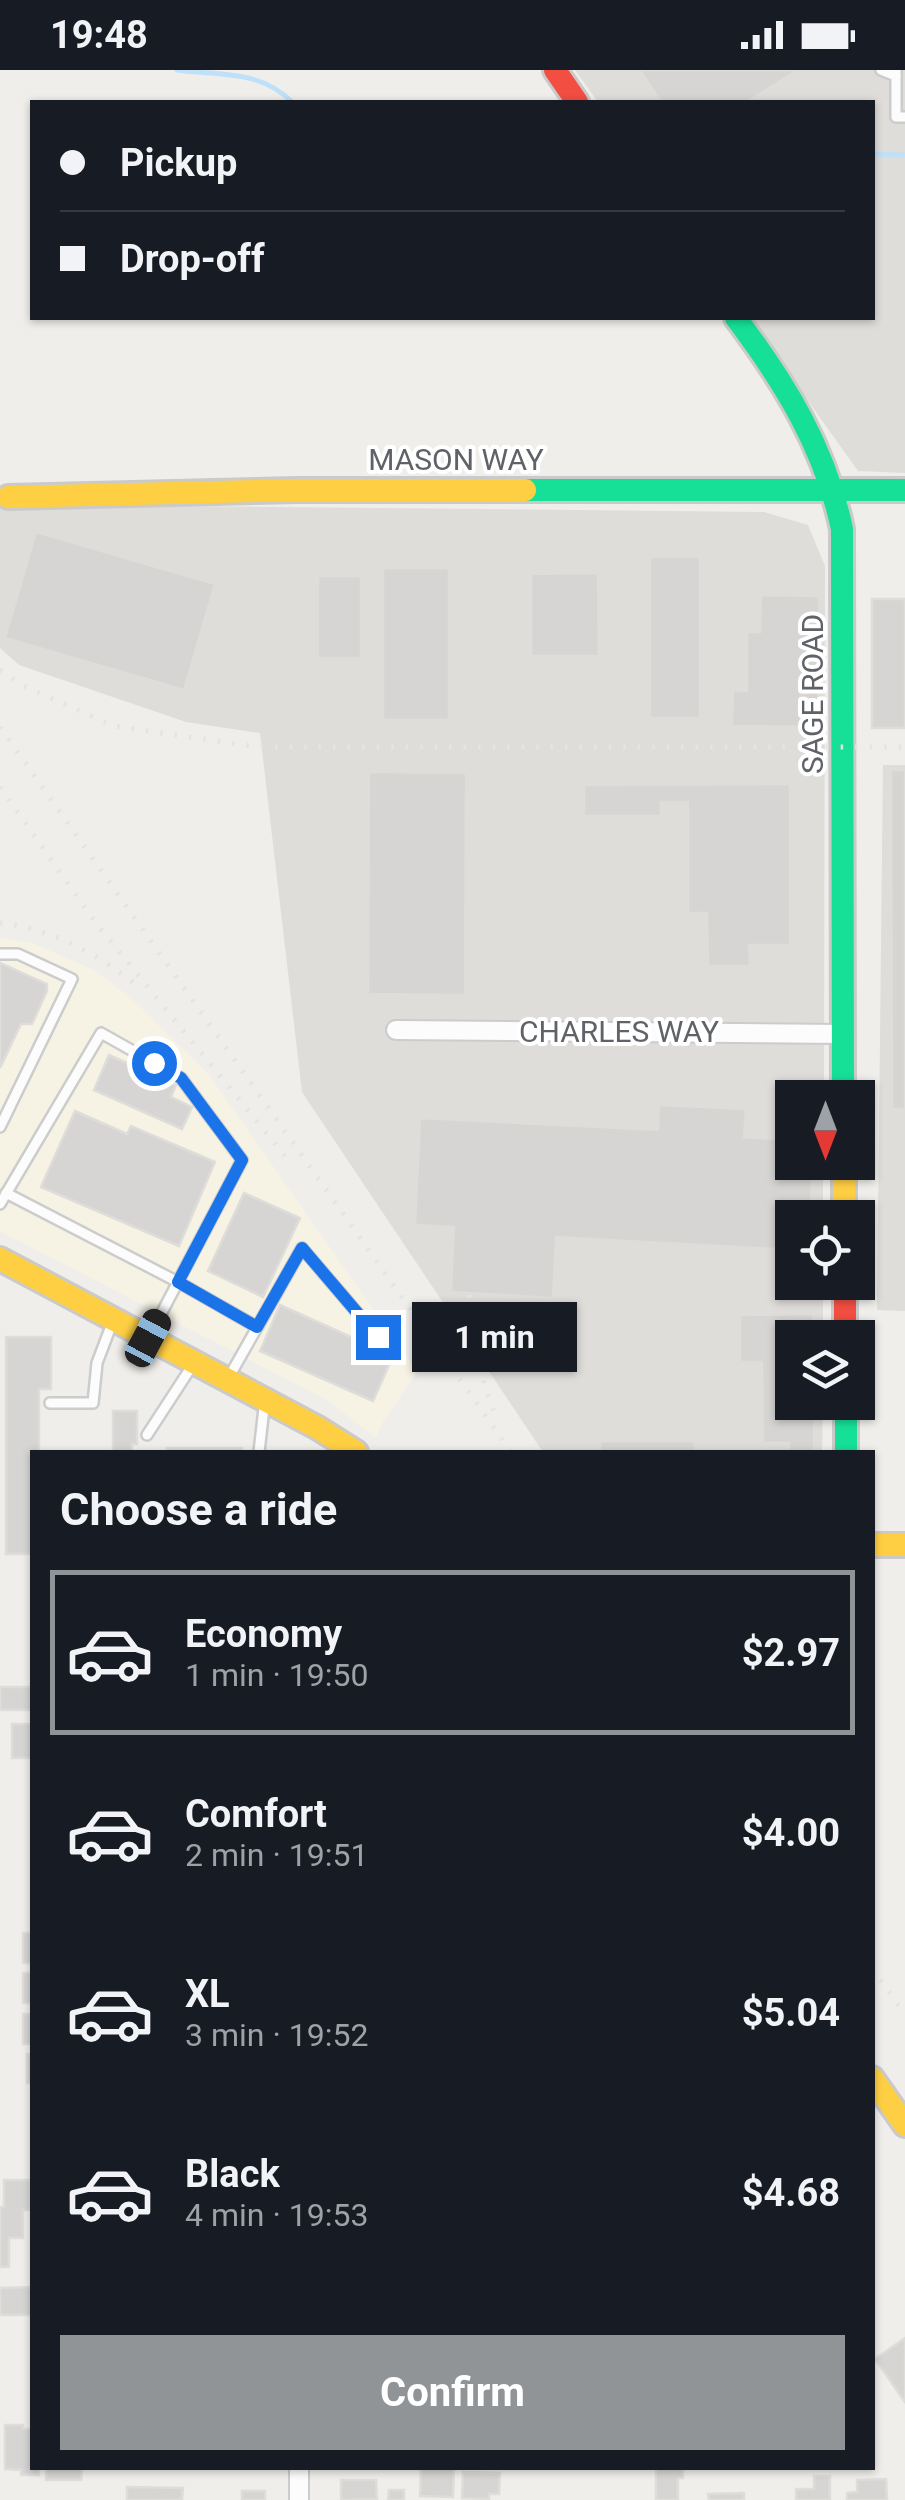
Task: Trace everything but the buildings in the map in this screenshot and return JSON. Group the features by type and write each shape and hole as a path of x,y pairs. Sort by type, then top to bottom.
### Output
{"main road":[{"path":"555,70 576,100"},
{"name":"SAGE ROAD","path":"738,320 792,398 816,444 841,518 843,1080"},
{"name":"MASON WAY","path":"8,497 296,490 905,490"},
{"path":"0,1259 353,1450"},
{"path":"846,1420 846,1450"},
{"path":"875,1545 905,1545"},
{"path":"875,2082 905,2125"}],"street":[{"name":"CHARLES WAY","path":"396,1030 843,1034"},
{"path":"299,2470 299,2500"}],"lane":[{"path":"881,70 896,73 896,116 905,117"},
{"path":"0,954 18,954 72,979 0,1127"},
{"path":"0,1204 101,1033 181,1078 242,1160 148,1338"},
{"path":"6,1193 257,1327"},
{"path":"228,1380 302,1248 378,1337"},
{"path":"50,1403 93,1403 97,1363 113,1319"},
{"path":"147,1434 195,1362"},
{"path":"259,1450 266,1400"}],"shaded area":[{"path":"575,70 905,70 905,473 858,471 750,320 875,320 875,100 597,100"},
{"path":"0,504 764,512 808,525 825,566 824,1080 775,1080 775,1180 823,1180 823,1200 775,1200 775,1300 823,1300 823,1320 775,1320 775,1420 823,1420 822,1450 542,1450 302,1092 260,733 186,722 19,665 0,648"},
{"path":"883,765 905,765 905,1311 877,1310"},
{"path":"0,938 32,943 94,970 132,999 209,1075 417,1372 376,1438 327,1400 0,1231"}],"waterway":[{"path":"177,70 254,79 290,100"},
{"path":"875,154 905,155"}],"railway":[{"path":"0,670 26,687 114,726 258,747 905,747"},
{"path":"0,727 510,1450"},
{"path":"0,787 95,922 289,1161"},
{"path":"0,923 37,930 72,944 135,984"},
{"path":"469,1295 478,1357 496,1416"},
{"path":"875,1972 905,2014"}],"traffic: fast":[{"path":"737,320 801,418 825,471 842,529 843,1080"},
{"path":"525,490 905,490"},
{"path":"846,1420 846,1450"}],"traffic: slow":[{"path":"8,497 296,490 525,490"},
{"path":"844,1180 844,1200"},
{"path":"0,1259 353,1450"},
{"path":"875,1545 905,1545"},
{"path":"875,2082 905,2125"}],"traffic: jam":[{"path":"555,70 576,100"},
{"path":"845,1300 845,1320"}],"route":[{"path":"154,1063 181,1078 242,1160 178,1282 257,1327 302,1248 378,1337"}]}
